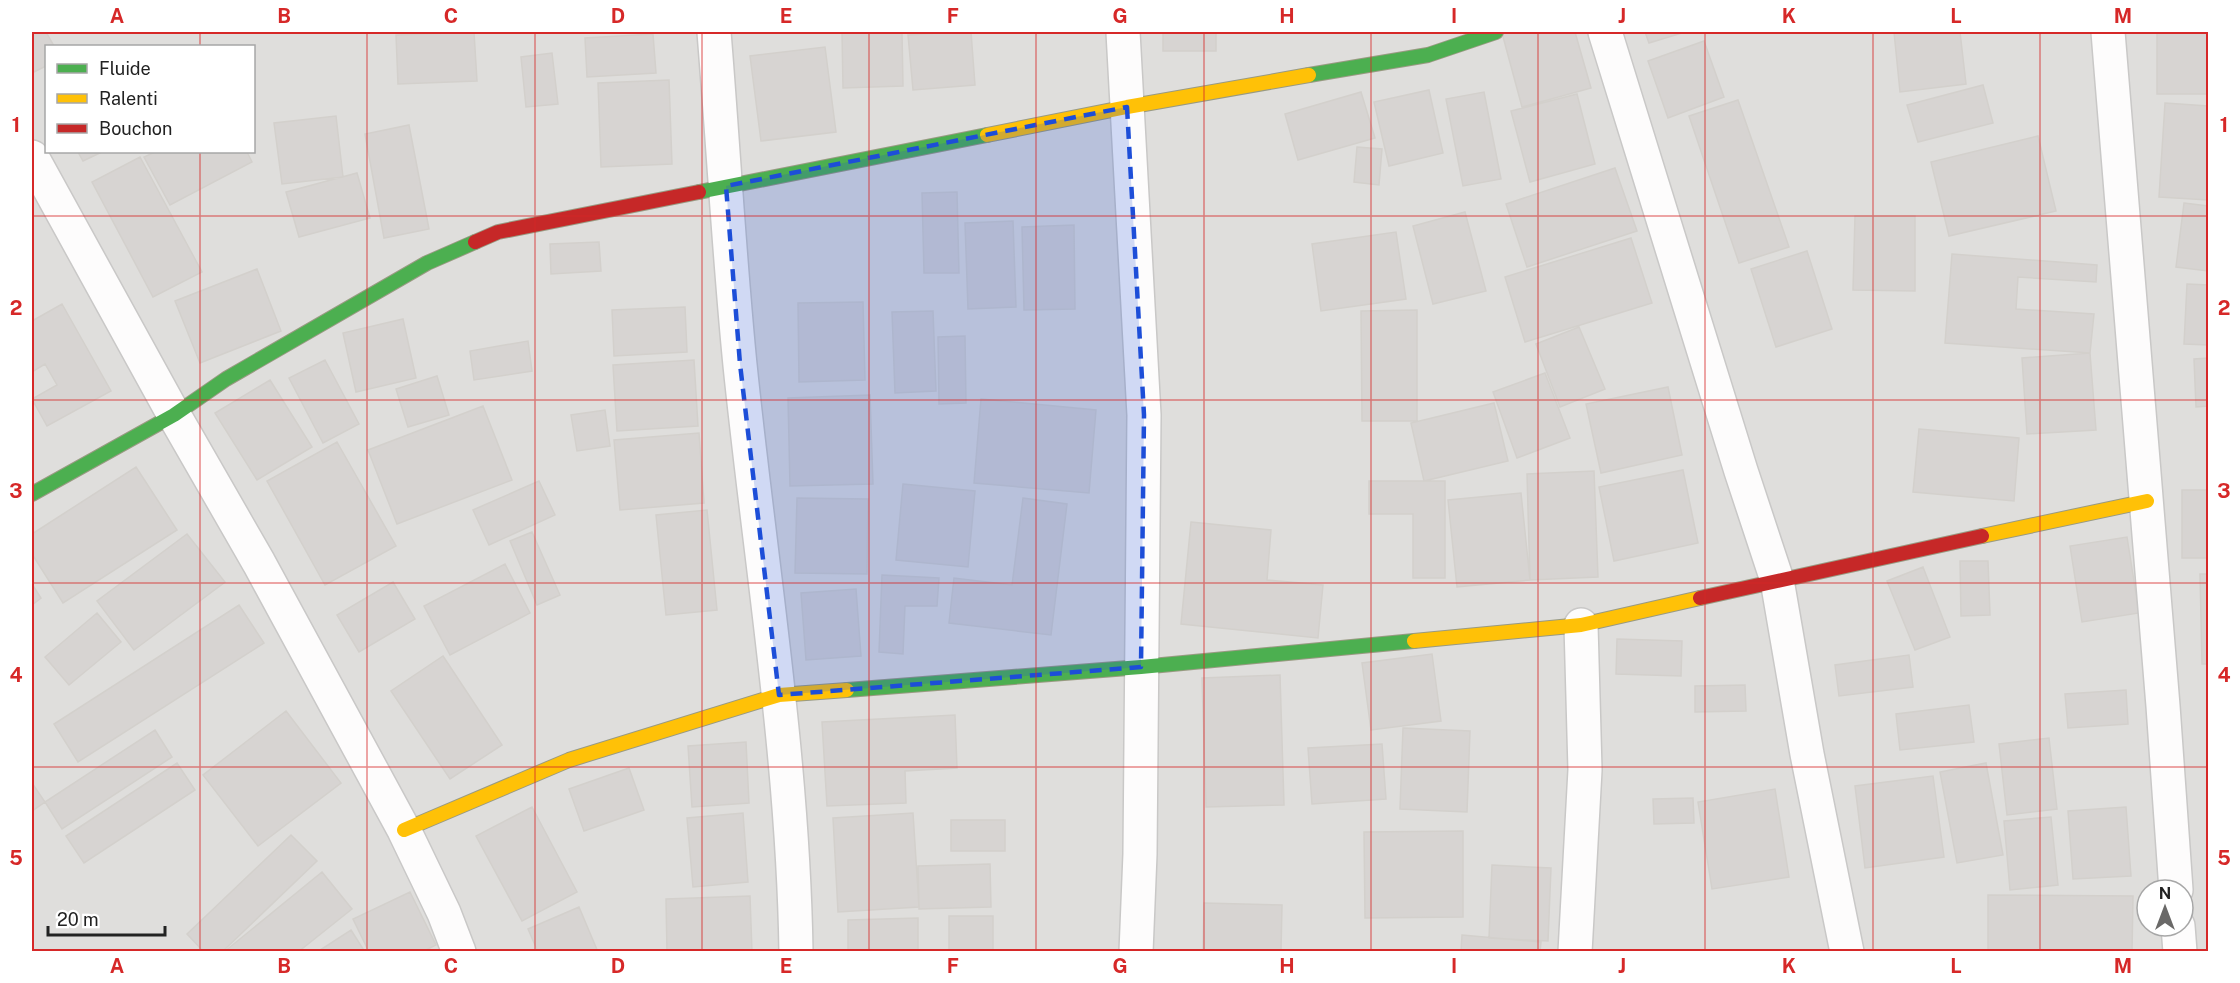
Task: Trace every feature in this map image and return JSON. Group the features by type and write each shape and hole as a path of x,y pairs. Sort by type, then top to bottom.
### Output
{"street":[{"path":"714,32 740,363 779,695 796,951"},
{"path":"1123,32 1144,415 1140,854 1136,951"},
{"path":"32,494 174,415 226,379 427,263 498,232 1127,106 1428,55 1496,32"},
{"path":"1605,32 1777,580 1807,754 1847,951"},
{"path":"2108,32 2175,878"},
{"path":"32,157 174,415 260,563 404,830 444,913 459,951"},
{"path":"404,830 569,760 779,695 1141,667 1581,625 1777,580 2147,501"},
{"path":"1575,951 1584,770 1581,625"}],"highlighted area":[{"path":"1127,107 1144,415 1141,667 779,695 740,364 726,186"}],"shaded area":[{"path":"32,32 2208,32 2208,951 32,951"}],"building":[{"path":"32,32 46,32 53,45 45,45 45,66 32,73"},
{"path":"474,32 477,81 398,84 396,35"},
{"path":"842,32 902,32 903,86 843,88"},
{"path":"971,32 975,85 913,90 908,35"},
{"path":"1163,32 1216,32 1216,51 1163,51"},
{"path":"1575,32 1591,88 1522,107 1502,33"},
{"path":"1645,32 1685,32 1649,43"},
{"path":"1894,32 1960,32 1966,84 1900,92"},
{"path":"2157,32 2208,32 2208,94 2157,94"},
{"path":"653,34 656,73 587,77 585,38"},
{"path":"1704,41 1724,97 1668,118 1648,61"},
{"path":"825,47 836,132 761,141 750,56"},
{"path":"552,53 558,104 526,107 521,57"},
{"path":"669,80 672,164 601,167 598,83"},
{"path":"1983,85 1993,123 1918,142 1907,105"},
{"path":"1429,90 1443,153 1389,166 1374,102"},
{"path":"1361,92 1375,138 1298,160 1285,114"},
{"path":"1484,92 1501,179 1463,186 1446,99"},
{"path":"1577,94 1595,164 1530,182 1511,111"},
{"path":"1738,100 1789,247 1739,263 1689,116"},
{"path":"2165,103 2208,106 2208,200 2159,197"},
{"path":"336,116 343,177 282,184 274,123"},
{"path":"409,125 429,229 384,238 365,134"},
{"path":"2038,136 2056,211 1949,236 1931,162"},
{"path":"1357,147 1382,149 1379,185 1354,182"},
{"path":"79,153 100,153 83,161"},
{"path":"153,153 248,153 252,162 170,205 144,157"},
{"path":"140,157 202,272 153,297 92,182"},
{"path":"1615,168 1637,231 1527,267 1506,204"},
{"path":"357,173 370,218 299,237 286,192"},
{"path":"957,192 959,273 924,273 922,193"},
{"path":"2184,203 2208,206 2208,271 2176,267"},
{"path":"1465,212 1486,291 1433,304 1413,226"},
{"path":"1855,216 1915,216 1915,291 1853,290"},
{"path":"1013,221 1016,307 968,309 965,223"},
{"path":"1074,225 1075,309 1024,310 1022,227"},
{"path":"1396,232 1406,299 1321,311 1312,244"},
{"path":"1631,238 1652,303 1525,342 1505,277"},
{"path":"599,242 601,271 551,274 550,244"},
{"path":"1807,251 1832,329 1776,347 1751,269"},
{"path":"1952,254 2097,265 2096,282 2018,277 2016,309 2094,314 2090,353 1945,343"},
{"path":"257,269 281,331 200,363 175,301"},
{"path":"2187,284 2208,285 2208,345 2184,344"},
{"path":"863,302 865,380 799,382 798,303"},
{"path":"62,304 111,391 47,426 32,399 57,385 45,364 32,372 32,321"},
{"path":"685,307 687,352 614,356 612,310"},
{"path":"1417,310 1417,421 1362,421 1361,311"},
{"path":"933,311 936,391 895,393 892,312"},
{"path":"403,319 416,378 356,392 343,333"},
{"path":"1579,327 1605,389 1560,407 1536,344"},
{"path":"965,336 966,403 939,404 938,337"},
{"path":"528,341 532,371 474,380 470,351"},
{"path":"2090,353 2096,430 2027,434 2022,358"},
{"path":"2208,358 2208,406 2196,407 2194,359"},
{"path":"325,360 359,424 323,443 289,378"},
{"path":"694,360 698,426 617,431 613,365"},
{"path":"1545,373 1570,438 1517,458 1493,392"},
{"path":"437,376 449,415 408,427 396,389"},
{"path":"270,380 312,447 257,480 215,413"},
{"path":"1668,387 1682,455 1601,473 1586,404"},
{"path":"870,395 873,484 790,486 788,398"},
{"path":"981,399 1096,410 1089,493 974,483"},
{"path":"1494,403 1508,461 1424,481 1411,423"},
{"path":"483,406 512,480 397,524 368,450"},
{"path":"605,410 610,446 577,451 571,415"},
{"path":"1919,429 2019,438 2014,501 1913,492"},
{"path":"699,433 704,503 620,510 614,440"},
{"path":"337,442 396,546 325,585 267,481"},
{"path":"136,467 177,530 63,603 32,554 32,534"},
{"path":"1683,470 1698,543 1614,561 1599,487"},
{"path":"1594,471 1598,577 1530,580 1527,474"},
{"path":"539,481 555,515 489,545 473,510"},
{"path":"1369,481 1445,481 1445,578 1413,578 1413,514 1369,514"},
{"path":"903,484 975,491 968,567 896,560"},
{"path":"2182,490 2208,490 2208,558 2182,558"},
{"path":"1521,493 1530,580 1457,587 1448,500"},
{"path":"797,498 868,499 867,574 795,573"},
{"path":"1023,498 1067,504 1051,635 949,623 954,578 1012,585"},
{"path":"707,510 717,610 666,615 656,515"},
{"path":"1191,522 1271,530 1267,580 1323,585 1318,638 1181,624"},
{"path":"532,532 560,595 537,605 510,541"},
{"path":"187,534 225,582 134,650 97,601"},
{"path":"2127,537 2139,613 2082,622 2070,546"},
{"path":"1960,561 1988,561 1990,615 1961,616"},
{"path":"505,564 530,613 450,655 424,606"},
{"path":"1923,567 1950,637 1915,650 1887,581"},
{"path":"2200,574 2208,574 2208,664 2202,664"},
{"path":"882,575 939,578 937,606 905,606 903,654 879,652"},
{"path":"393,582 415,619 359,652 337,615"},
{"path":"32,584 41,598 32,605"},
{"path":"856,589 861,656 806,660 801,593"},
{"path":"239,605 264,643 78,762 54,724"},
{"path":"97,613 121,642 69,685 45,657"},
{"path":"1617,639 1682,641 1681,676 1616,674"},
{"path":"1432,654 1441,721 1371,730 1362,663"},
{"path":"1909,655 1913,687 1839,696 1835,665"},
{"path":"443,656 502,745 450,779 391,691"},
{"path":"1280,675 1284,805 1206,807 1202,678"},
{"path":"1745,685 1746,711 1695,712 1695,686"},
{"path":"2126,690 2128,724 2068,728 2065,694"},
{"path":"1969,705 1974,742 1900,750 1896,714"},
{"path":"286,711 341,783 258,846 203,775"},
{"path":"955,715 957,768 905,771 906,803 827,806 822,722"},
{"path":"1403,728 1470,731 1467,812 1400,809"},
{"path":"155,730 172,757 62,829 45,802"},
{"path":"2049,738 2057,809 2007,815 1999,744"},
{"path":"746,742 749,803 692,807 688,746"},
{"path":"1382,744 1386,799 1312,804 1308,748"},
{"path":"177,763 195,790 84,863 66,836"},
{"path":"1986,763 2003,855 1957,863 1940,772"},
{"path":"629,768 644,810 584,831 569,789"},
{"path":"1933,776 1944,857 1865,868 1855,786"},
{"path":"32,783 45,802 32,811"},
{"path":"1775,789 1789,877 1712,889 1698,802"},
{"path":"1693,798 1694,823 1654,824 1653,799"},
{"path":"532,807 577,892 522,921 476,836"},
{"path":"2126,807 2131,876 2073,879 2068,811"},
{"path":"743,813 748,882 693,887 687,818"},
{"path":"913,813 919,907 838,912 833,818"},
{"path":"2051,817 2058,885 2010,890 2004,821"},
{"path":"951,820 1005,820 1005,851 951,851"},
{"path":"1463,831 1463,917 1365,918 1364,832"},
{"path":"291,835 317,861 222,952 204,952 187,934"},
{"path":"990,864 991,907 919,909 918,866"},
{"path":"1492,865 1551,868 1548,941 1489,938"},
{"path":"322,872 352,909 298,952 224,952"},
{"path":"410,892 436,945 422,952 369,952 353,919"},
{"path":"1988,895 2133,896 2132,952 1988,952"},
{"path":"750,896 752,952 667,952 666,899"},
{"path":"1204,903 1282,905 1281,952 1203,952"},
{"path":"579,907 598,952 538,952 528,929"},
{"path":"949,916 993,916 993,952 949,952"},
{"path":"918,918 918,952 848,952 848,920"},
{"path":"351,930 365,952 317,952"},
{"path":"1462,935 1541,942 1540,952 1461,952"}],"traffic: fast":[{"path":"1309,75 1428,55 1496,32"},
{"path":"699,192 987,135"},
{"path":"32,494 174,415 226,379 427,263 475,242"},
{"path":"847,690 1141,667 1414,641"}],"traffic: slow":[{"path":"987,135 1127,107 1309,75"},
{"path":"1982,536 2147,501"},
{"path":"1414,641 1581,625 1700,598"},
{"path":"404,830 569,760 779,695 847,690"}],"traffic: jam":[{"path":"475,242 498,232 699,192"},
{"path":"1700,598 1982,536"}]}
